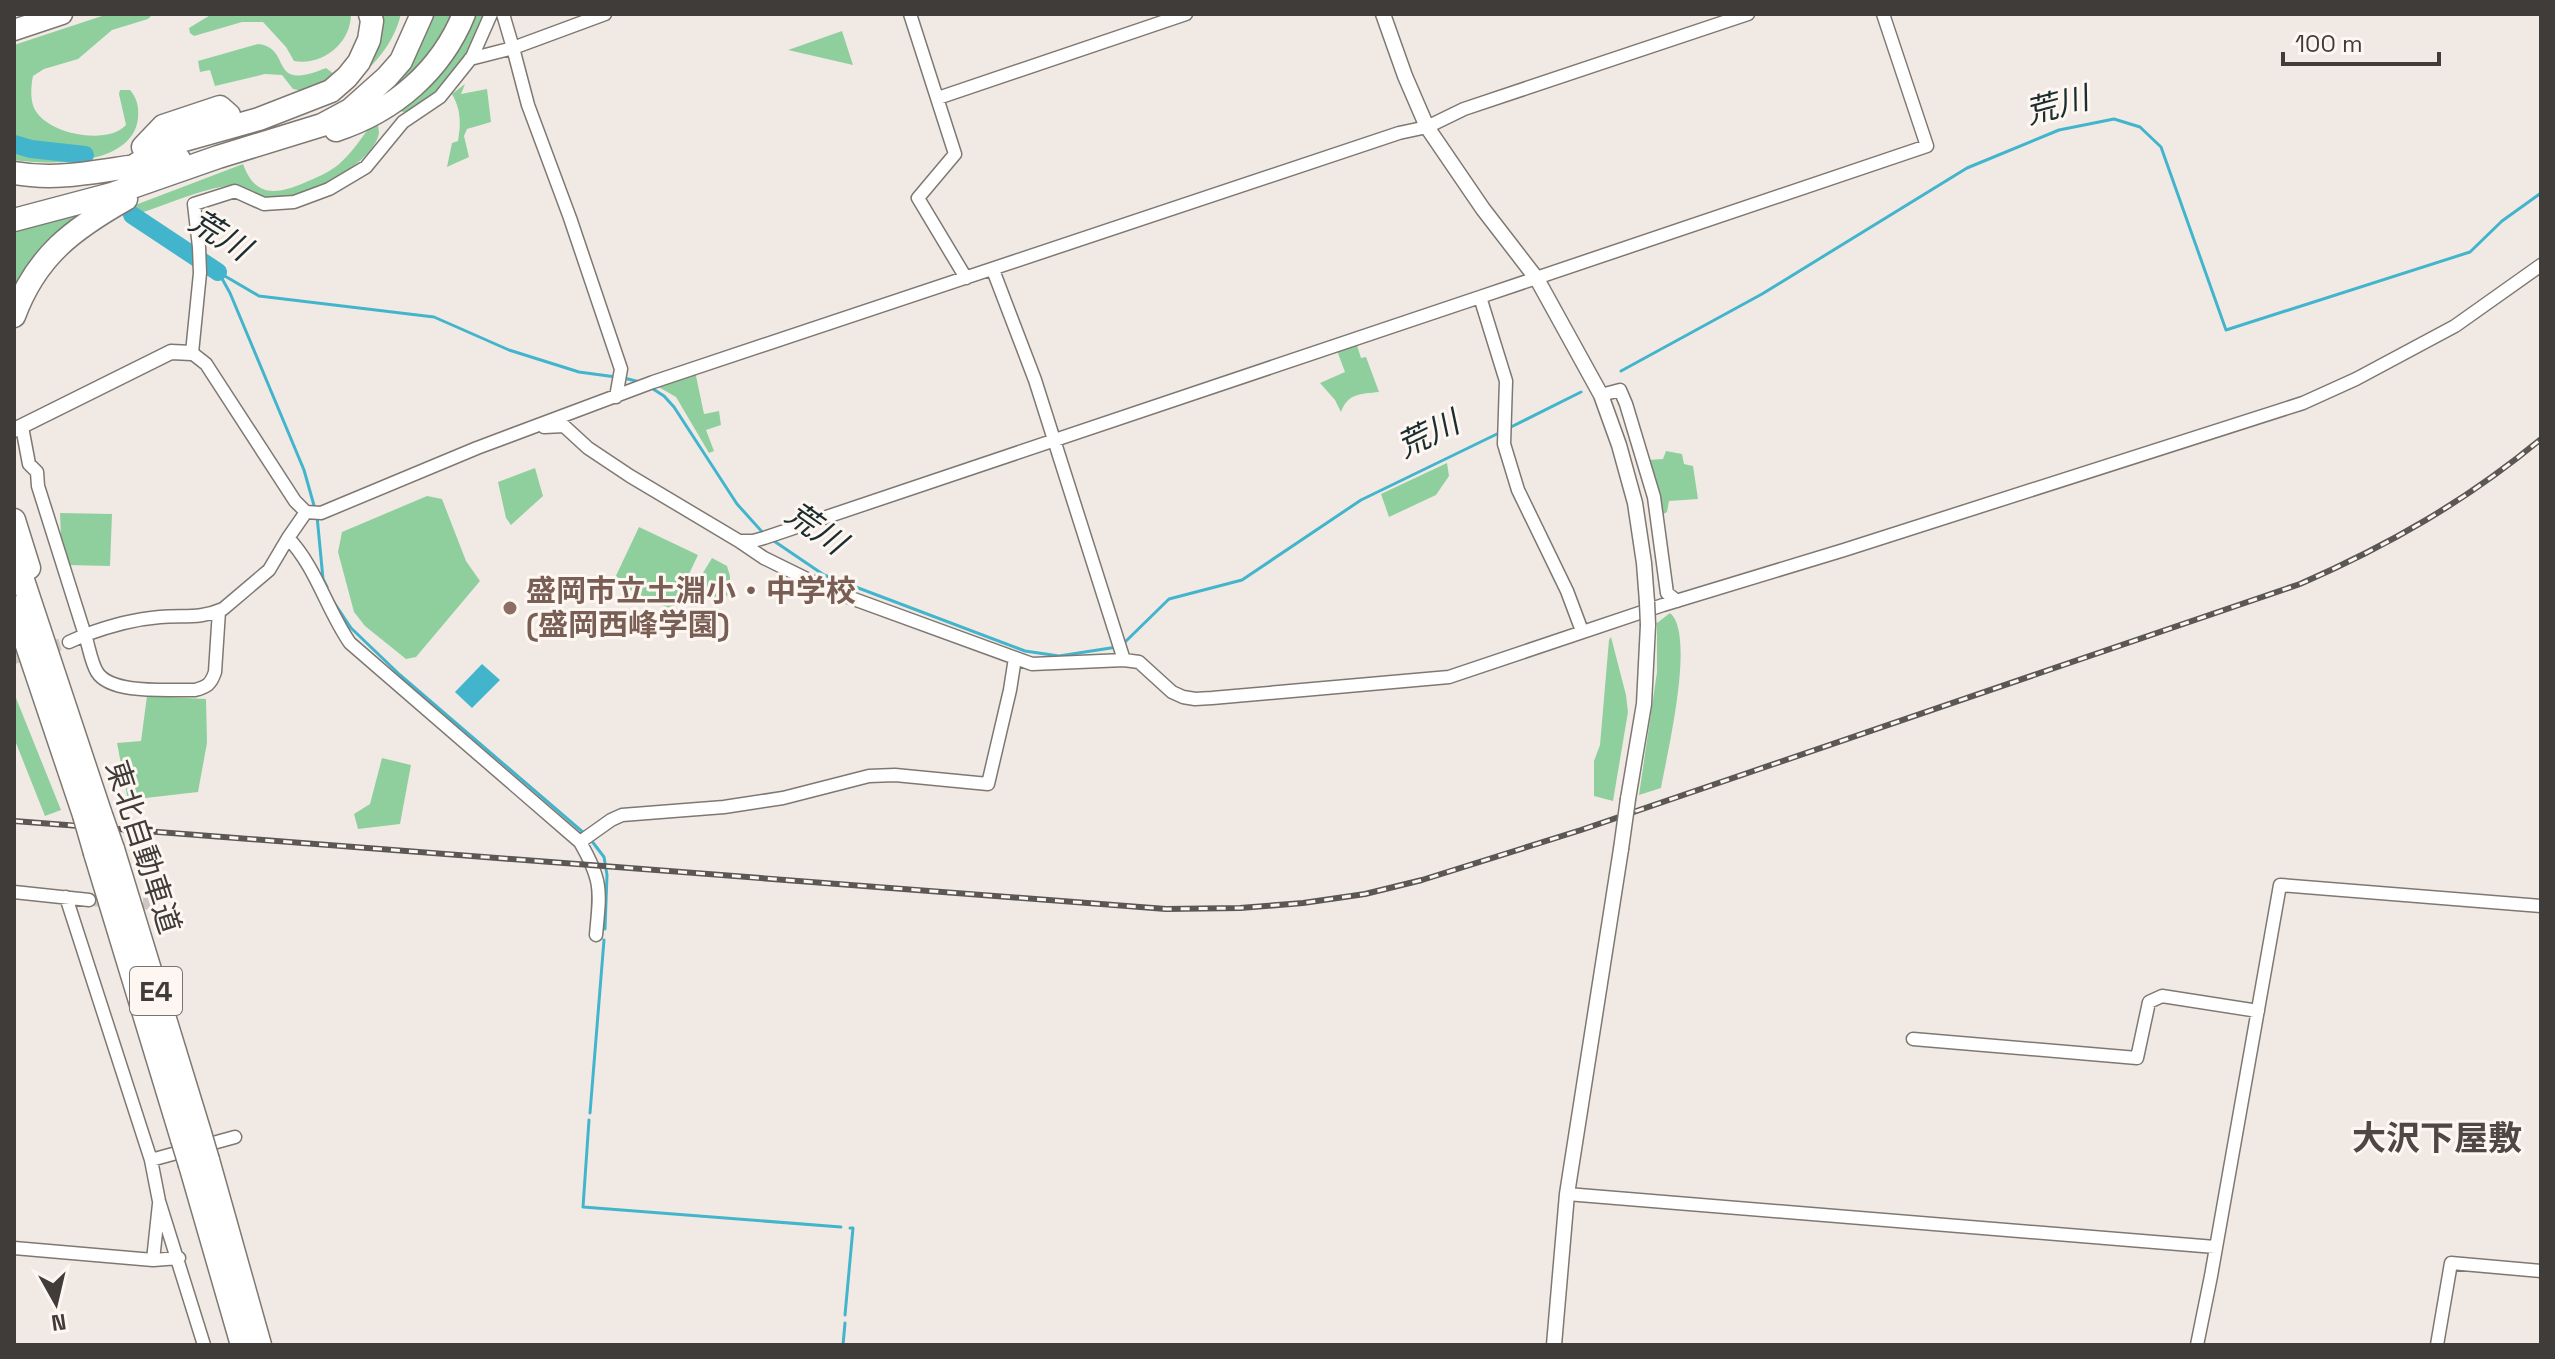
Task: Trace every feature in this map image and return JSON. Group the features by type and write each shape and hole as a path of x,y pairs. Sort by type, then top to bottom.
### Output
{"highway":[{"path":"14,30 62,14"},
{"path":"14,220 100,197 281,138 359,62 369,40 370,14"},
{"path":"139,156 162,165 329,109 348,98 376,73 397,42 407,14"},
{"path":"14,173 63,177 96,174 163,146 257,123 307,116 322,125 350,110 387,77 401,61 422,14"},
{"path":"307,116 326,133 347,127 397,100 442,55 464,14"},
{"path":"14,209 92,189 116,179 139,156 175,132 229,115 257,123"},
{"path":"14,316 34,275 63,240 92,218 163,177"},
{"path":"14,520 71,721"},
{"name":"東北自動車道","path":"14,553 71,721 87,815"},
{"name":"東北自動車道","path":"14,607 87,815 260,1345"},
{"path":"14,654 43,727 87,815"},
{"name":"東北自動車道","path":"99,852 104,881 191,1136"},
{"name":"東北自動車道","path":"199,1162 242,1345"}],"street":[{"path":"192,353 200,273 194,204 235,191 264,204 294,202 329,189 366,167 403,122 440,97 470,59 491,14"},
{"path":"503,14 528,105 621,369 619,386"},
{"path":"470,59 513,48 605,14"},
{"path":"910,14 955,154 918,198 966,278"},
{"path":"938,98 1186,14"},
{"path":"1383,14 1427,127 1483,209 1537,279 1601,395 1635,503 1644,563 1648,625 1644,704 1567,1194 1554,1345"},
{"path":"69,642 125,623 158,617 207,616 219,611 269,570 288,538 312,512 531,428 619,386 637,390 653,382 1399,133 1427,127 1464,109 1748,14"},
{"path":"739,541 753,541 1927,146 1883,14"},
{"path":"993,270 1035,380 1122,651 1172,692 1183,697 1203,699 1449,677 1582,631 1613,624 2303,403 2356,379 2455,326 2541,265"},
{"path":"1480,297 1506,381 1503,434 1518,490 1567,591 1582,631"},
{"path":"219,611 215,672 206,687 195,690 118,687 104,681 95,670 38,486 37,472 29,464 18,428 171,352 192,353 206,364 295,501 312,512"},
{"path":"1601,395 1620,390 1626,404 1654,497 1667,593 1677,601"},
{"path":"531,428 564,426 588,448 630,476 764,558 829,590 1032,664 1122,651"},
{"path":"288,538 310,570 335,621 361,655 581,842 596,874 600,891 596,935"},
{"path":"581,842 622,815 724,807 783,798 869,776 895,775 988,784 1015,658"},
{"path":"2197,1345 2280,885 2541,906"},
{"path":"14,892 89,900"},
{"path":"66,897 151,1160 159,1201 204,1345"},
{"path":"1913,1039 2137,1058 2149,1002 2162,996 2258,1011"},
{"path":"151,1160 235,1137"},
{"path":"1567,1194 2215,1247"},
{"path":"153,1260 159,1201"},
{"path":"14,1248 153,1260 179,1258"},
{"path":"2437,1345 2451,1263 2541,1271"}],"green space":[{"path":"108,14 153,14 148,19 112,30 78,59 44,69 33,76 32,100 34,108 51,125 77,134 105,135 126,125 119,94 120,90 130,90 138,110 133,134 121,146 87,159 67,162 14,160 14,45"},
{"path":"212,14 351,14 350,25 341,43 325,56 305,62 294,61 286,47 263,22 242,22 194,36 190,33 189,28"},
{"path":"381,14 401,14 391,39 368,69 338,93"},
{"path":"429,14 451,14 434,51 388,98 380,94"},
{"path":"471,14 483,14 467,53 436,94 407,113 393,109"},
{"path":"842,31 853,65 788,50"},
{"path":"258,44 269,47 283,67 295,75 326,68 334,74 309,92 293,89 282,75 265,74 215,86 210,70 200,72 198,61"},
{"path":"465,84 461,94 487,89 491,122 467,129 464,136 469,157 447,167 452,143 458,141 460,128 459,111 452,94"},
{"path":"377,121 379,133 363,158 314,189 280,199 266,199 232,186 203,191 137,214 130,207 243,164 260,188 275,191 294,187 338,165"},
{"path":"78,213 81,220 14,297 14,229"},
{"path":"1356,342 1361,358 1366,357 1379,392 1351,398 1341,412 1320,383 1345,372 1336,348"},
{"path":"695,371 704,414 719,411 721,425 706,430 714,451 709,453 676,397 655,385"},
{"path":"1666,451 1682,454 1684,464 1693,466 1698,499 1669,501 1667,512 1662,515 1648,460 1663,459"},
{"path":"1447,463 1449,476 1436,495 1389,517 1381,494"},
{"path":"535,468 543,496 511,525 506,518 498,482"},
{"path":"427,496 442,499 466,561 480,581 416,657 406,659 365,626 354,612 338,552 342,532"},
{"path":"60,513 112,514 110,566 66,565"},
{"path":"639,527 698,555 672,610 613,582"},
{"path":"712,558 727,566 730,576 730,593 723,599 692,591"},
{"path":"1670,613 1677,625 1680,644 1678,696 1661,788 1639,795 1657,672 1657,623"},
{"path":"1611,637 1628,712 1613,801 1594,796 1594,761 1600,745"},
{"path":"14,693 61,810 45,816 14,738"},
{"path":"147,696 206,699 207,743 198,792 128,800 117,743 141,741"},
{"path":"382,758 411,765 400,824 358,829 354,814 370,804"}],"water":[{"path":"482,664 500,680 472,708 455,692"}],"waterway":[{"name":"荒川","path":"1621,371 1762,294 1967,168 2059,130 2114,119 2140,127 2161,147 2226,330 2470,252 2502,221 2541,193"},
{"name":"荒川","path":"14,144 85,155"},
{"name":"荒川","path":"132,215 218,272"},
{"name":"荒川","path":"218,272 259,296 434,317 509,350 579,372 616,377"},
{"path":"220,275 304,470 315,509"},
{"name":"荒川","path":"624,378 640,382"},
{"name":"荒川","path":"650,387 674,407 737,504 765,535"},
{"name":"荒川","path":"1509,428 1581,392"},
{"name":"荒川","path":"1124,643 1169,599 1242,580 1361,500 1499,433"},
{"path":"317,516 323,579 327,587"},
{"name":"荒川","path":"771,539 824,575 1025,651 1059,656 1117,647"},
{"path":"331,598 351,628 400,675 585,834"},
{"path":"591,840 604,857 607,875 605,929"},
{"path":"590,1113 604,940"},
{"path":"589,1120 583,1207 841,1227"},
{"path":"845,1315 853,1228 850,1228"},
{"path":"843,1345 845,1323"}],"tunnel":[{"path":"14,658 69,642"},
{"path":"89,900 153,904"}],"railway":[{"path":"14,821 1166,909 1240,908 1365,894 1422,880 1581,830 2300,584 2365,554 2426,520 2541,439"}],"place":[{"name":"盛岡市立土淵小・中学校 (盛岡西峰学園)","path":"510,608"}],"district":[{"name":"大沢下屋敷","path":"2437,1138"}]}
